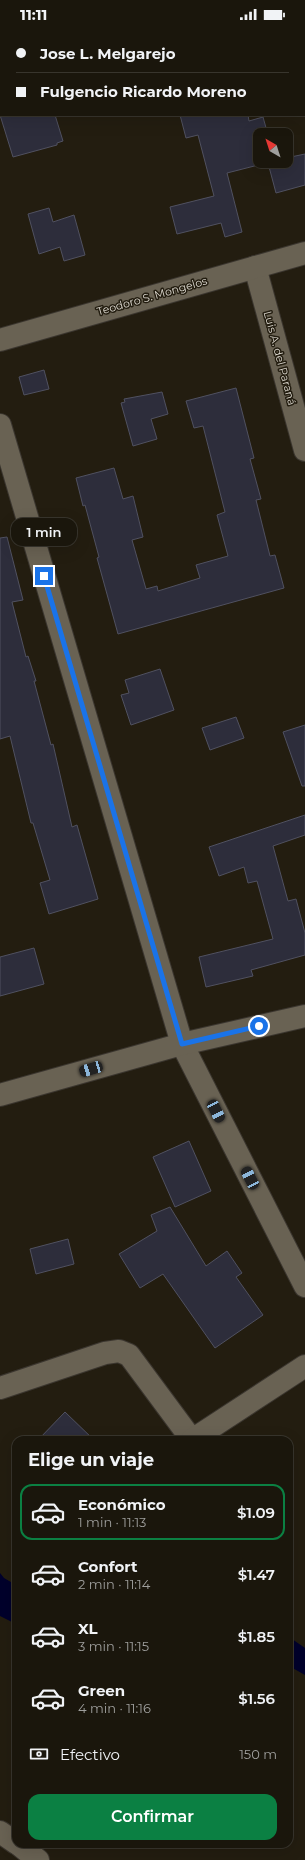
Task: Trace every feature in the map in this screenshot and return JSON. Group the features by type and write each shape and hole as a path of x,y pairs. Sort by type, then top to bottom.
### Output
{"street":[{"name":"Teodoro S. Mongelos","path":"0,340 305,253"},
{"name":"Luis A. del Paraná","path":"255,267 305,450"},
{"path":"0,425 182,1044 305,1286"},
{"path":"0,1095 182,1044 305,1016"},
{"path":"0,1388 105,1353 120,1351 129,1355 189,1436"},
{"path":"198,1436 305,1366"},
{"path":"0,1832 12,1843"},
{"path":"17,1848 38,1860"}],"water":[{"path":"0,1573 4,1578 12,1583 12,1622 0,1616"},
{"path":"293,1640 305,1648 305,1675 293,1668"}],"building":[{"path":"0,116 55,116 63,141 57,143 57,145 13,157"},
{"path":"180,116 248,116 249,121 263,117 266,128 253,128 253,166 227,173 242,232 225,237 221,223 177,234 170,207 214,196 198,135 186,138"},
{"path":"305,154 305,185 276,193 269,168 293,168 293,157"},
{"path":"49,208 53,222 74,215 85,255 64,261 60,247 39,254 28,214"},
{"path":"44,370 49,389 24,395 19,377"},
{"path":"236,388 254,458 250,459 261,499 256,500 270,556 275,555 284,588 118,634 97,558 99,557 85,505 83,506 76,478 114,468 123,499 133,496 143,537 132,540 146,589 157,586 158,591 200,578 196,565 228,556 217,515 225,512 203,426 194,428 186,401"},
{"path":"162,392 168,414 151,419 157,439 133,446 121,403 125,402 124,399"},
{"path":"7,537 23,600 12,602 26,657 28,656 36,681 34,681 51,745 53,744 72,827 77,825 98,899 49,914 40,883 50,880 33,823 31,823 10,736 0,739 0,538"},
{"path":"160,669 174,710 131,725 121,695 129,693 125,680"},
{"path":"236,717 244,738 210,750 202,728"},
{"path":"305,725 305,786 302,786 283,732"},
{"path":"305,815 305,835 273,846 288,901 296,899 305,933 305,955 251,970 253,976 206,987 199,957 273,939 257,881 248,883 244,867 219,876 209,847"},
{"path":"34,948 44,984 0,996 0,957"},
{"path":"189,1141 211,1191 175,1207 153,1157"},
{"path":"170,1207 206,1266 227,1251 242,1273 236,1277 263,1315 215,1348 163,1274 140,1288 119,1254 157,1231 151,1215"},
{"path":"68,1239 74,1264 36,1274 30,1249"},
{"path":"65,1412 90,1436 42,1436"}],"route":[{"path":"44,576 182,1044 259,1026"}]}
